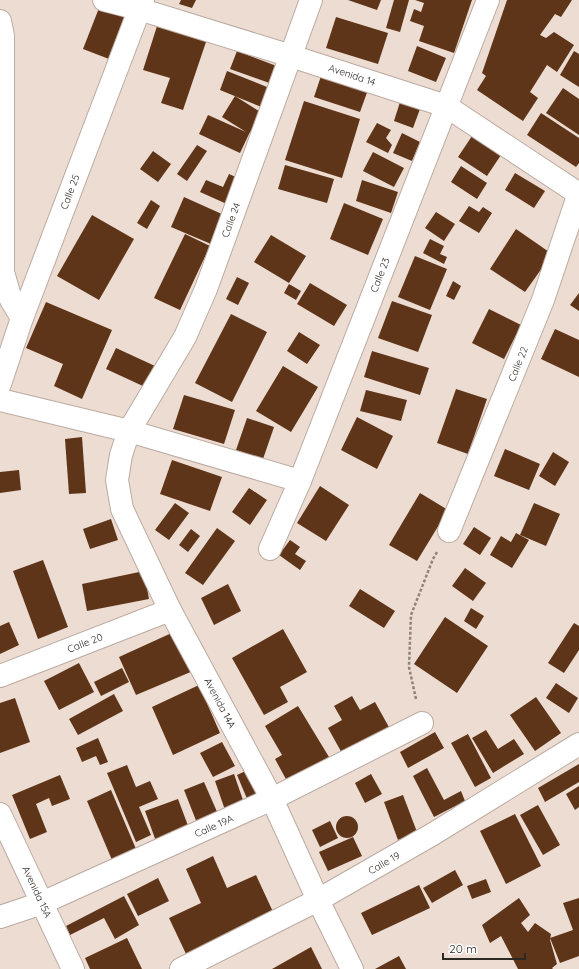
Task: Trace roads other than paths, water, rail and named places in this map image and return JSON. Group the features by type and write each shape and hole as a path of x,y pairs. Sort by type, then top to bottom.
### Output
{"street":[{"name":"Avenida 14","path":"104,0 141,5 291,56 446,106 579,194"},
{"name":"Calle 24","path":"129,431 185,337 203,296 312,0"},
{"name":"Calle 23","path":"270,549 300,481 488,0"},
{"name":"Calle 25","path":"0,384 22,318 141,5"},
{"path":"0,21 4,36 3,272 11,300 22,318"},
{"name":"Calle 22","path":"449,531 496,420 543,300 579,194"},
{"path":"0,400 129,431 300,481"},
{"name":"Avenida 14A","path":"129,431 121,455 117,480 122,509 170,610 272,799 318,900 352,969"},
{"name":"Calle 20","path":"0,676 170,610"},
{"name":"Calle 19A","path":"0,917 42,903 272,799 422,723"},
{"name":"Calle 19","path":"181,969 318,900 433,834 579,744"},
{"name":"Avenida 15A","path":"0,814 73,969"}]}
